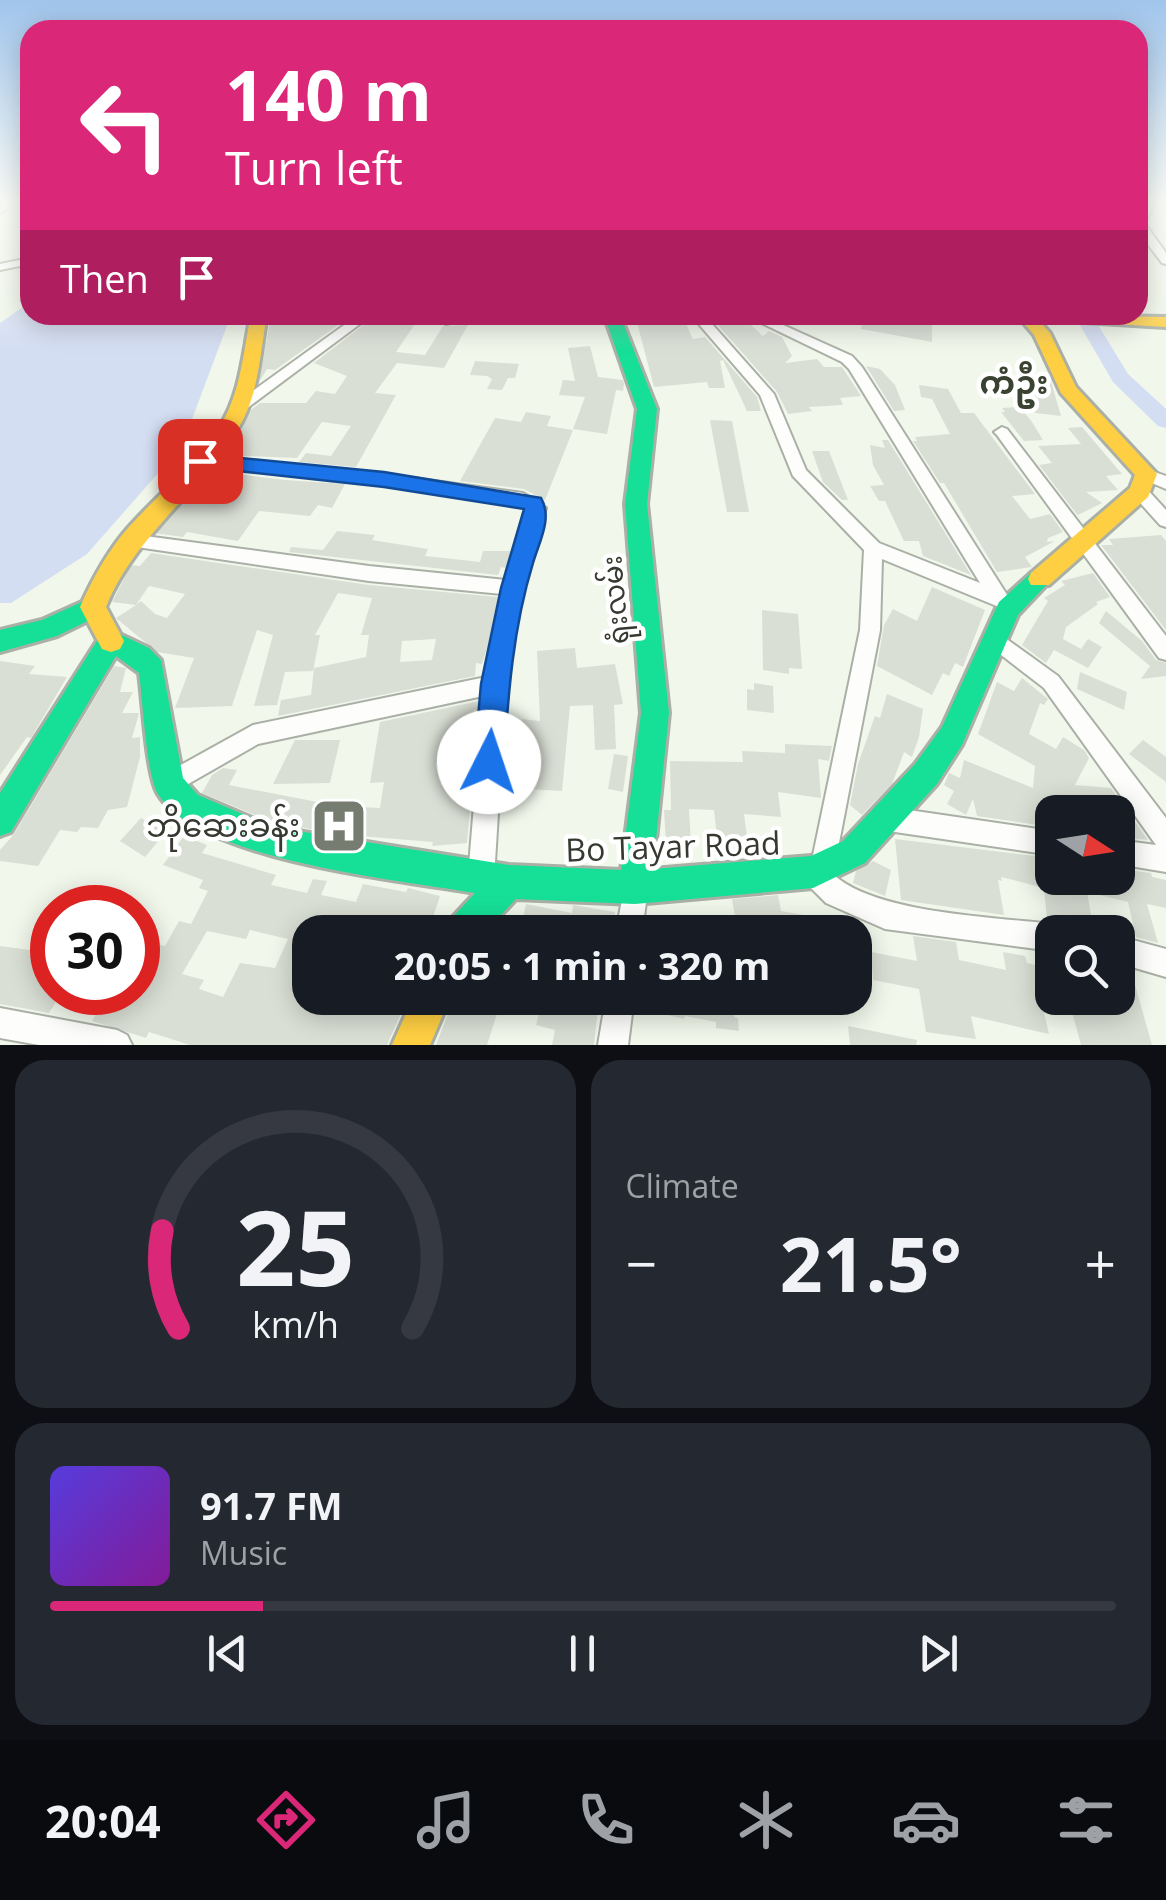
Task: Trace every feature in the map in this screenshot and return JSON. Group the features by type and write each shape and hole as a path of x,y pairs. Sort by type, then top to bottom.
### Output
{"main road":[{"path":"169,784 152,668 140,656 111,641 93,607 98,586 130,540 231,425 257,325"},
{"name":"ရုံးလမ်း","path":"616,325 644,395 648,426 636,504 655,714 635,887"},
{"path":"1035,325 1042,332 1068,390 1151,483"},
{"name":"Bo Tayar Road","path":"169,784 187,806 274,842 509,882 635,887 818,869 854,852 888,819 952,736 994,638 1004,604 1151,483"},
{"path":"0,640 44,632 93,607"},
{"path":"0,821 111,641"},
{"path":"478,915 509,882"},
{"path":"411,1045 424,1015"}],"street":[{"path":"236,409 352,325"},
{"path":"706,325 767,394 799,472 873,548 1004,604"},
{"path":"773,325 846,359 855,367 1004,604"},
{"path":"1002,432 1166,652"},
{"path":"200,461 384,480 534,503 537,514 513,588 495,684 481,878"},
{"path":"1151,483 1166,521"},
{"path":"130,540 254,556 331,572 513,588"},
{"path":"873,548 870,630 818,869 835,894 885,916 1035,936"},
{"path":"994,638 1052,682 1166,838"},
{"path":"169,784 254,735 495,684"},
{"path":"888,819 1035,841"},
{"path":"1135,854 1166,859"},
{"path":"631,915 635,887"},
{"path":"1135,955 1166,963"},
{"path":"613,1045 617,1015"},
{"path":"0,1023 68,1041 117,1045"}],"water":[{"path":"20,309 20,325 227,325 182,446 87,554 11,603 0,603 0,323"}],"building":[{"path":"269,325 338,325 275,370 267,369 259,382"},
{"path":"363,325 414,325 396,352 425,355 443,326 468,325 444,368 397,363 375,393 396,395 356,467 299,462 306,453 331,456 351,426 322,422 297,458 225,455 251,410 260,403 306,403 316,391 335,394 347,376 314,363"},
{"path":"638,325 687,325 693,339 705,337 757,397 761,411 747,411 723,360 720,361 725,388 709,388 707,382 654,387"},
{"path":"718,325 751,325 763,336 769,331 782,337 792,356 785,363 817,359 824,367 842,367 861,396 840,398 843,405 809,407 812,411 788,414 777,392"},
{"path":"862,325 932,325 932,342 861,329"},
{"path":"590,346 598,377 623,380 624,384 623,391 616,390 607,434 573,429 585,397 559,395 563,380 575,381 568,348"},
{"path":"475,361 519,364 515,378 508,378 502,390 487,389 492,379 470,375"},
{"path":"866,366 880,369 895,385 905,410 894,411"},
{"path":"1028,376 1050,378 1061,416 1035,413 1024,384 1031,384"},
{"path":"919,385 948,389 961,413 974,413 1035,494 1012,496 1030,519 1050,514 1063,532 1048,538 1047,542 1055,541 1025,557 1032,567 997,572 944,483 940,483 913,441 917,441 915,437 950,434 932,399 921,397"},
{"path":"1020,407 1043,440 1024,441 1001,412 1005,412 1002,408"},
{"path":"526,412 551,416 547,426 573,430 545,500 524,489 460,481 495,418 521,422"},
{"path":"710,420 732,421 749,512 727,512"},
{"path":"1082,427 1122,474 1106,476 1118,490 1086,492 1102,503 1078,515 1082,521 1039,465 1052,463 1038,446 1081,444 1068,428"},
{"path":"882,440 888,440 971,575 923,556 919,541 904,541 885,501 879,501 870,486 884,485 873,465 870,445 885,448"},
{"path":"812,451 829,451 848,500 842,500 823,482"},
{"path":"212,471 345,484 332,508 318,505 310,516 259,511 238,541 187,532 183,537 154,533"},
{"path":"337,531 375,535 372,540 428,549 425,556 480,562 483,551 511,551 506,568 501,567 498,575 289,552 291,547 323,550"},
{"path":"1161,535 1166,541 1166,630 1101,545 1113,545 1109,539"},
{"path":"151,553 369,585 498,597 489,642 482,664 476,663 475,676 278,716 281,700 311,695 314,668 366,657 369,635 361,635 372,598 338,593 315,635 320,635 313,671 285,672 277,705 254,706 273,635 257,630 232,706 175,708 194,658 157,652 116,618 136,605 112,602 131,565 140,566","holes":["149,586 163,589 185,594 167,618 155,614 141,601 136,605","436,639 432,660 400,662 402,641"]},
{"path":"1093,573 1110,597 1096,602 1066,627 1063,639 1081,649 1088,639 1102,647 1088,668 1054,650 1046,663 1022,645 1048,601 1044,598 1065,585 1061,581"},
{"path":"932,587 985,610 963,667 955,663 949,676 943,673 932,695 877,666 884,625 893,609 917,621"},
{"path":"762,610 798,614 802,669 789,668 789,674 763,670"},
{"path":"1106,611 1142,641 1156,660 1166,663 1166,676 1141,679 1150,666 1099,623"},
{"path":"575,648 577,668 615,664 623,704 614,705 616,749 595,750 593,705 570,706 562,791 512,788 522,719 540,721 537,651"},
{"path":"0,661 35,666 29,674 67,677 31,738 27,737 0,775"},
{"path":"114,666 126,668 120,692 133,692 122,713 139,713 132,738 140,737 140,757 127,807 108,810 98,828 60,830 38,866 0,861 0,850 14,834"},
{"path":"1080,672 1127,692 1124,710 1077,689"},
{"path":"1022,678 1048,699 1044,705 1040,703 1029,734 1056,749 1063,737 1084,750 1089,758 1075,785 1111,788 1116,795 1035,795 1035,825 977,816 973,799 966,815 947,804 954,791 944,785 949,773 960,778 964,760 1033,788 1035,766 978,734 997,682 1014,691"},
{"path":"754,683 773,686 774,713 747,710 747,689 754,690"},
{"path":"887,694 923,709 919,737 912,757 904,752 892,784 862,815 850,805 858,764"},
{"path":"479,701 478,710 474,710 473,731 465,732 463,776 473,775 467,843 432,846 433,842 347,835 274,823 202,793 212,775 223,768 237,770 229,785 338,806 380,808 384,782 370,783 380,722"},
{"path":"295,740 340,740 330,783 273,784"},
{"path":"1143,740 1166,757 1166,782 1129,754"},
{"path":"785,744 832,746 829,761 818,759 821,798 778,792 781,817 744,814 747,837 717,837 714,810 689,809 692,862 667,861 664,810 671,810 670,761 743,762 742,751 785,753"},
{"path":"614,754 628,756 623,792 608,789"},
{"path":"141,818 166,832 145,857 120,841"},
{"path":"1135,822 1148,840 1135,839"},
{"path":"184,836 207,845 202,853 276,875 271,885 307,893 313,879 327,881 321,895 356,902 363,884 440,896 434,915 292,915 292,1015 400,1015 387,1045 190,1045 149,1032 146,1038 92,1021 96,1015 160,1015 160,945 165,946 179,921 191,924 208,891 199,888 203,880 163,865","holes":["250,930 288,939 275,968 240,963 223,997 199,989 204,980 182,974 207,931 246,939"]},
{"path":"895,839 1035,856 1035,886 1001,877 1002,881 998,880 1004,915 901,900"},
{"path":"873,861 891,870 885,896 853,883 856,871"},
{"path":"1135,871 1166,880 1166,908 1147,904 1158,943 1136,937 1135,915 1131,915 1128,902 1099,895 1135,895"},
{"path":"778,895 781,911 804,915 735,915 732,899"},
{"path":"1045,895 1088,895 1091,915 1047,915"},
{"path":"526,904 572,913 573,905 615,912 615,915 524,915"},
{"path":"913,936 956,942 959,960 1006,970 1003,952 1025,956 1027,963 1035,965 1035,1015 1045,1015 1049,1034 971,1016 976,1039 926,1032 919,989 873,980 872,952 917,961"},
{"path":"0,946 30,950 30,1010 0,1004"},
{"path":"1135,985 1152,1045 1081,1045 1073,1015 1135,1015"},
{"path":"447,1015 497,1015 487,1045 436,1045"},
{"path":"539,1015 597,1015 594,1045 552,1045 555,1030 536,1025"},
{"path":"668,1015 734,1015 739,1031 716,1028 716,1022 685,1016 684,1019"},
{"path":"848,1026 917,1040 916,1045 850,1045"}],"waterway":[{"path":"1089,325 1120,378 1166,421"}],"traffic: fast":[{"path":"616,325 647,409 636,504 655,713 635,887"},
{"path":"111,641 140,656 152,668 169,784 187,806 273,843 509,882 635,887 813,872 854,852 926,774 952,736 1008,609 1040,579"},
{"path":"0,641 48,629 93,607"},
{"path":"0,821 111,641"},
{"path":"478,915 509,882"}],"traffic: slow":[{"path":"1148,321 1166,322"},
{"path":"111,641 93,607 105,579 137,533 194,473 229,428 245,388 257,325"},
{"path":"1034,325 1068,389 1146,474 1140,492 1040,579"},
{"path":"411,1045 424,1015"}],"place":[{"name":"ဘိုဆေးခန်း","path":"339,826"}],"district":[{"name":"ကံဦး","path":"1014,383"}],"route":[{"path":"200,461 384,480 534,503 537,514 513,588 495,684 489,762"}]}
